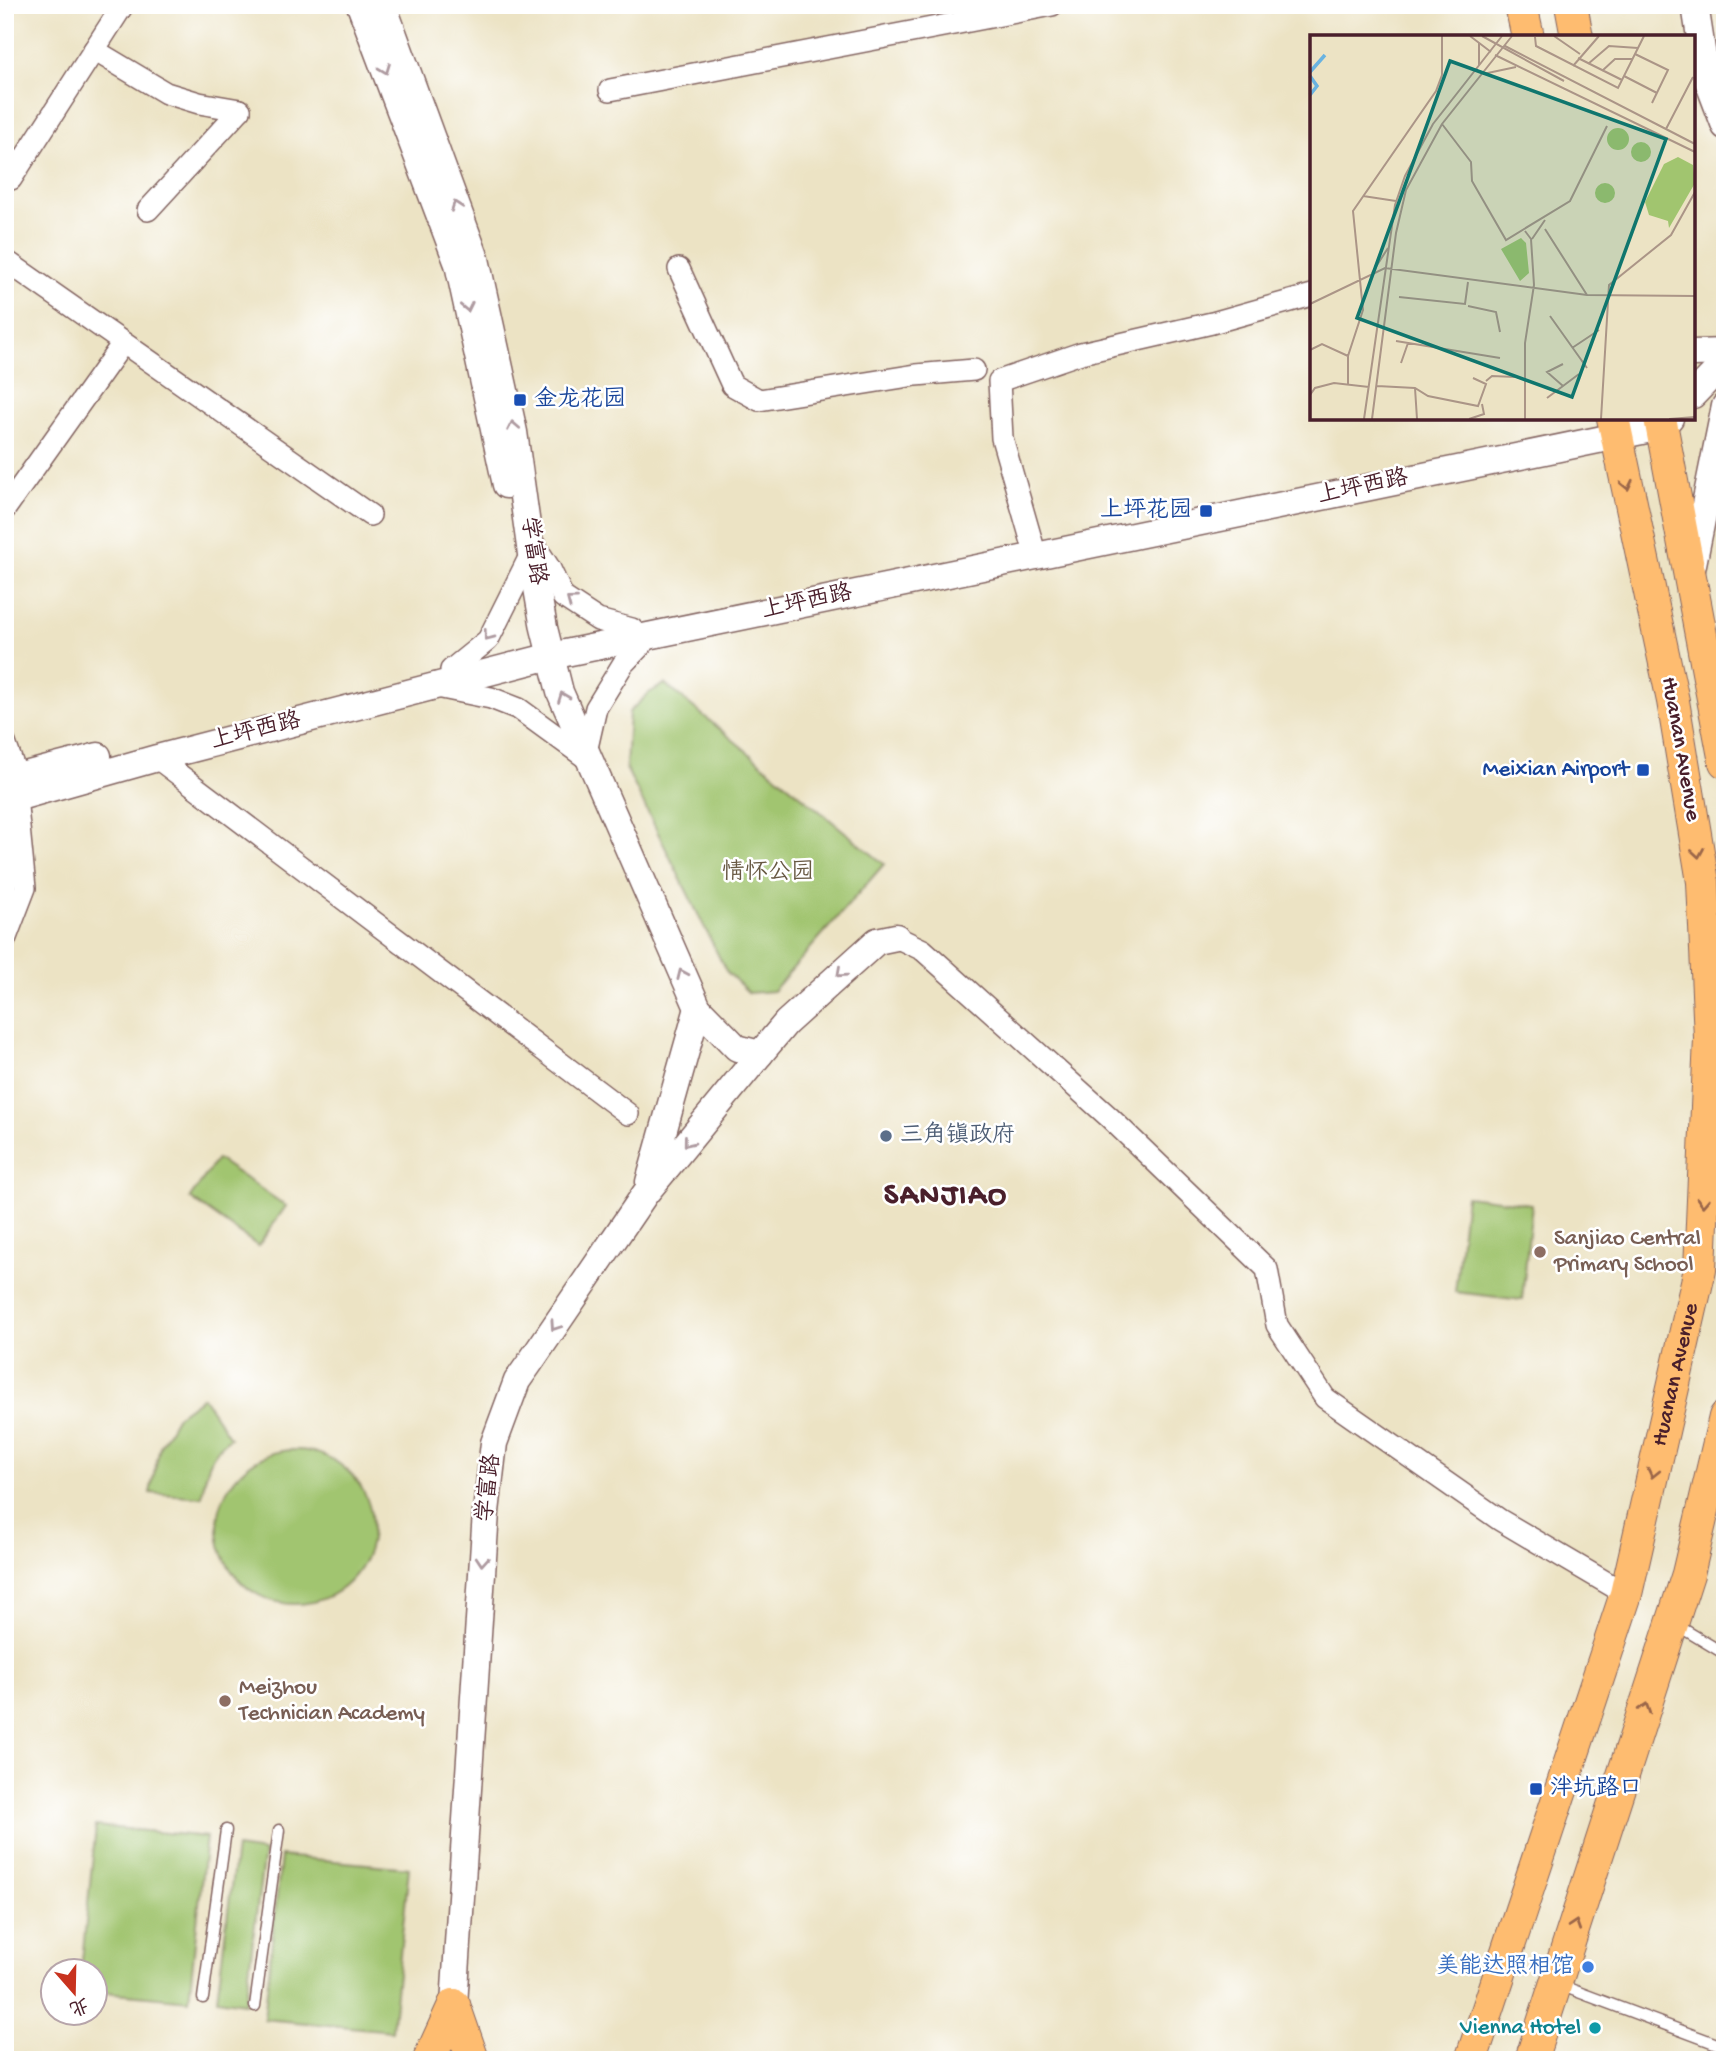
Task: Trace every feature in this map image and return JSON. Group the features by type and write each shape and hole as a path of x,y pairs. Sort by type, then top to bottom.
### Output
{"main road":[{"path":"1521,5 1528,35"},
{"path":"1571,5 1577,35"},
{"name":"Huanan Avenue","path":"1664,421 1690,582 1725,762"},
{"name":"Huanan Avenue","path":"1468,2054 1626,1594 1700,1269 1710,1052 1703,882 1673,701 1615,426"},
{"path":"1663,652 1703,646"},
{"path":"1531,2060 1688,1574 1725,1417"},
{"path":"429,2060 454,2005"},
{"path":"454,2005 473,2060"}],"street":[{"path":"11,178 123,5"},
{"name":"学富路","path":"360,5 458,264 545,652 560,692 698,1008 737,1048 760,1054"},
{"name":"学富路","path":"383,5 476,259 514,432 544,628 545,652"},
{"path":"610,90 1052,5"},
{"path":"1695,5 1706,76 1725,126"},
{"path":"94,50 166,93 199,103 240,110 148,210"},
{"path":"5,260 370,515"},
{"path":"679,269 732,385 759,400 916,375 974,370"},
{"path":"1034,546 1003,438 999,381 1081,352 1212,323 1310,296"},
{"path":"5,509 123,343"},
{"path":"1695,353 1725,352"},
{"path":"1695,393 1725,362"},
{"path":"1690,582 1725,406"},
{"path":"1615,426 1664,421"},
{"name":"上坪西路","path":"641,632 1034,546 1615,426"},
{"name":"上坪西路","path":"11,789 545,652 1615,426"},
{"path":"530,547 550,569 562,597 598,620 641,632 596,708 588,756 519,709 443,678 488,640 530,547"},
{"name":"上坪西路","path":"11,789 157,758 443,678"},
{"path":"5,743 26,888 5,940"},
{"path":"157,758 628,1114"},
{"path":"896,937 923,950 1109,1117 1267,1269 1277,1325 1325,1398 1500,1520 1626,1594"},
{"name":"学富路","path":"454,2005 485,1512 494,1443 517,1381 645,1194 786,1023 877,941 896,937"},
{"path":"645,1194 698,1008"}],"lane":[{"path":"1672,1623 1725,1654"},
{"path":"202,1998 226,1830"},
{"path":"255,2006 278,1830"},
{"path":"1556,1983 1725,2047"}],"green space":[{"name":"情怀公园","path":"665,684 884,864 773,991 749,993 726,971 626,768 629,712 649,693"},
{"path":"217,1159 286,1206 258,1246 190,1198"},
{"path":"1466,1196 1532,1204 1522,1300 1455,1292"},
{"path":"203,1397 230,1438 213,1457 202,1497 150,1493 160,1446 177,1416"},
{"path":"295,1450 325,1456 350,1472 366,1497 372,1527 366,1557 350,1582 325,1598 295,1604 265,1598 240,1582 224,1557 218,1527 224,1497 240,1472 265,1456"},
{"path":"96,1826 206,1837 189,2000 108,1992 108,1956 82,1956"},
{"path":"236,1848 264,1852 245,2003 217,1999"},
{"path":"281,1856 409,1868 392,2031 264,2019"}],"place":[{"name":"金龙花园","path":"520,400"},
{"name":"上坪花园","path":"1206,511"},
{"name":"Meixian Airport","path":"1643,770"},
{"name":"三角镇政府","path":"886,1136"},
{"name":"Sanjiao Central Primary School","path":"1540,1252"},
{"name":"Meizhou Technician Academy","path":"225,1701"},
{"name":"泮坑路口","path":"1536,1789"},
{"name":"美能达照相馆","path":"1588,1967"},
{"name":"Vienna Hotel","path":"1595,2028"}],"district":[{"name":"SANJIAO","path":"946,1197"}]}
